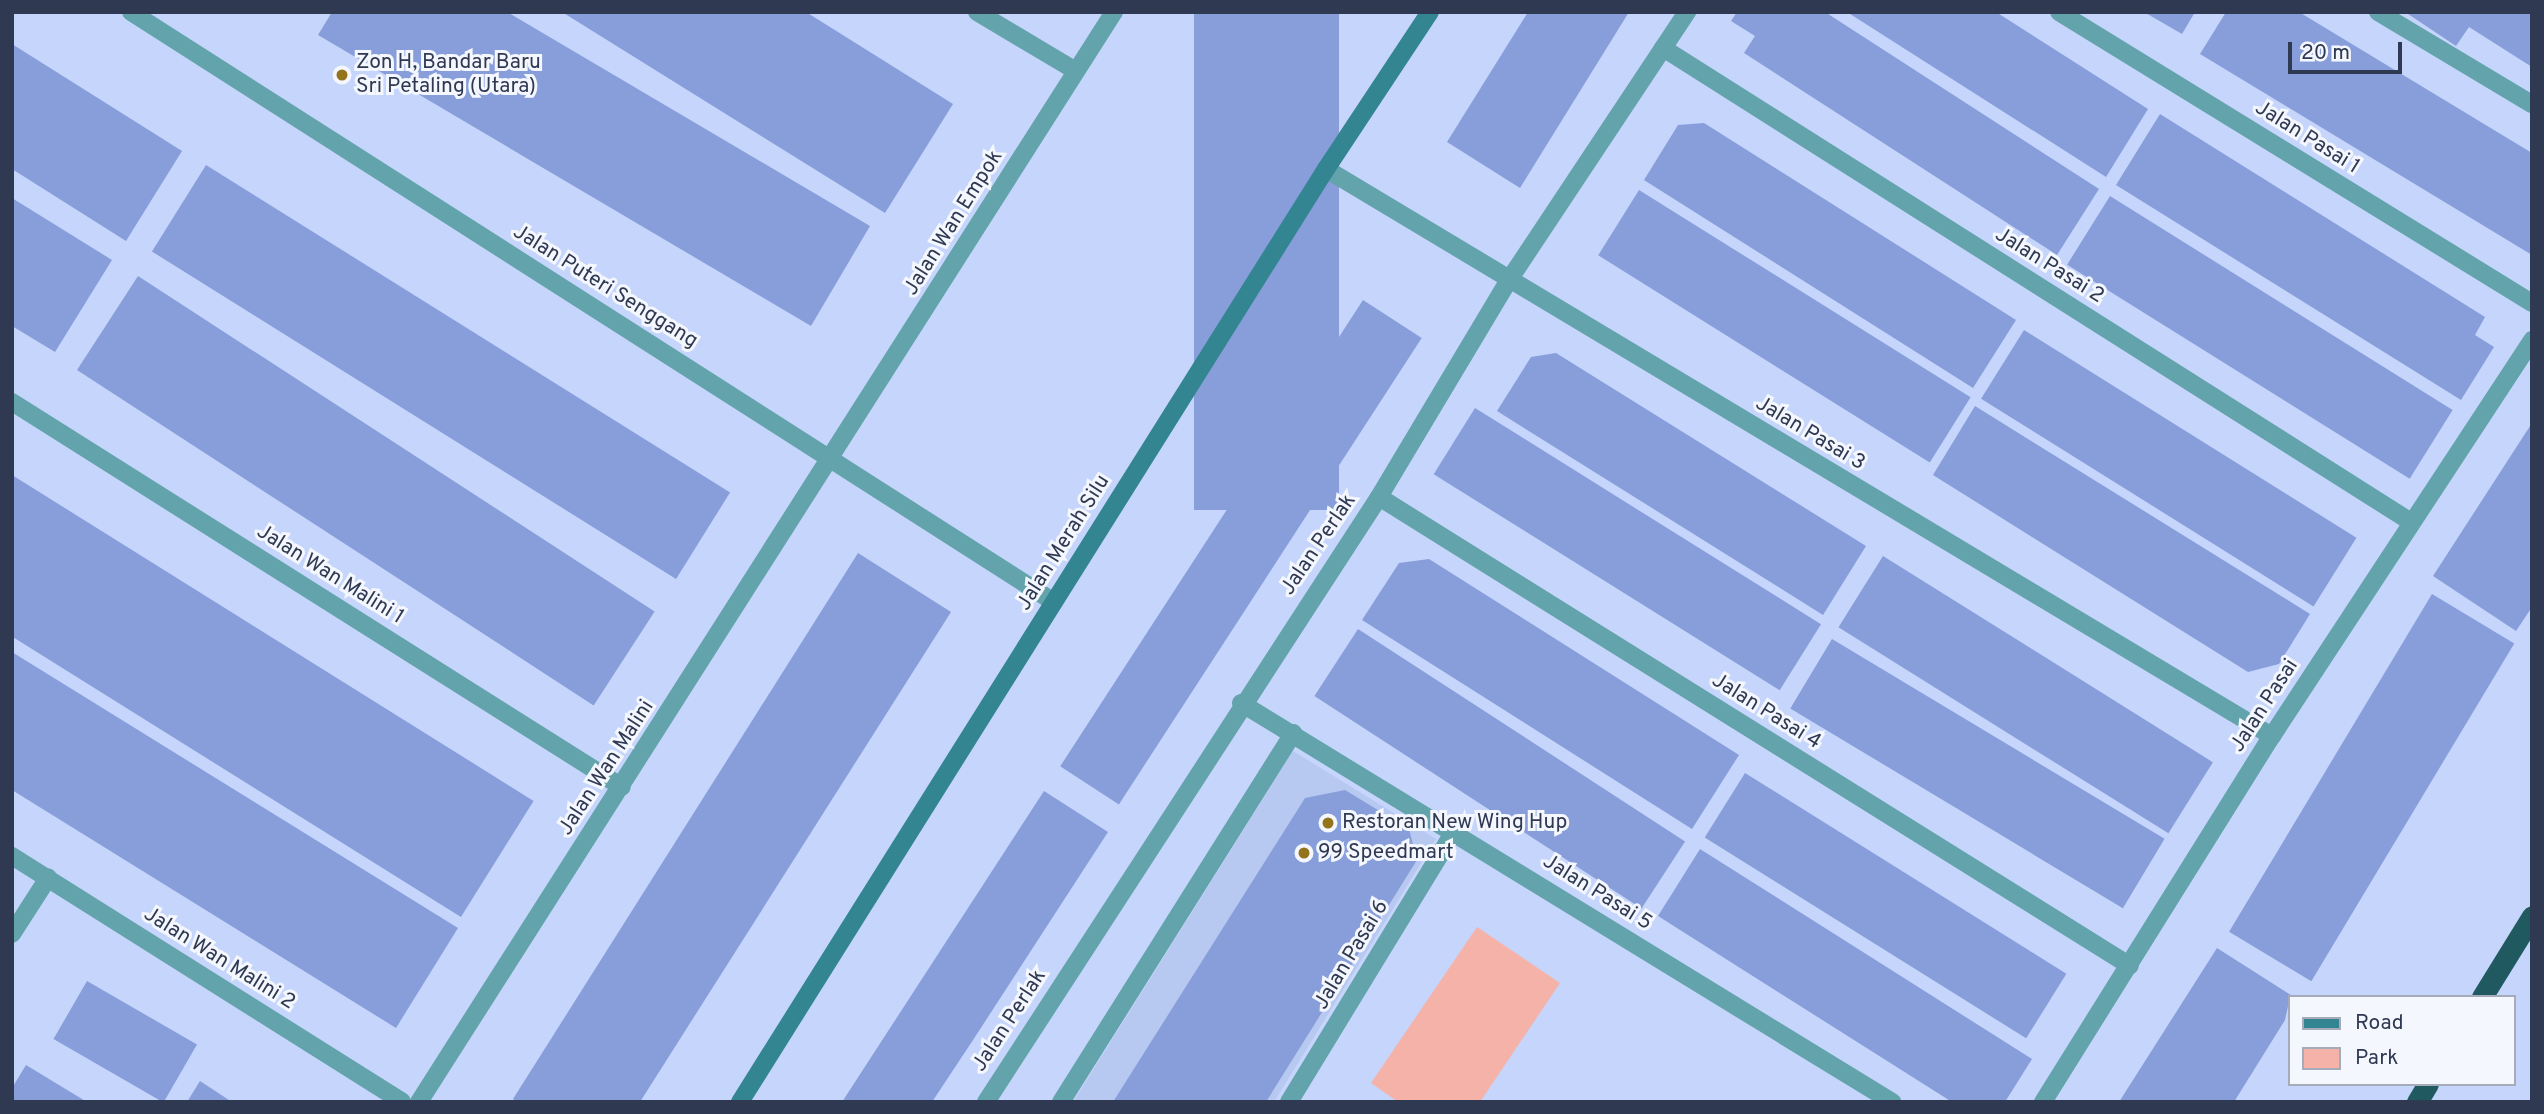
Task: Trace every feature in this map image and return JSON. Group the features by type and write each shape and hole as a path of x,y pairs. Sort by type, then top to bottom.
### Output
{"highway":[{"path":"2483,995 2532,916"},
{"path":"2417,1102 2427,1086"}],"street":[{"name":"Jalan Puteri Senggang","path":"131,12 833,458 1054,602"},
{"path":"977,12 1076,71"},
{"name":"Jalan Wan Empok","path":"833,458 1114,12"},
{"name":"Jalan Merah Silu","path":"740,1102 1326,169 1430,12"},
{"name":"Jalan Perlak","path":"986,1102 1241,703 1379,497 1509,280 1687,12"},
{"name":"Jalan Pasai 1","path":"2059,12 2532,303"},
{"path":"2378,12 2532,104"},
{"name":"Jalan Pasai 2","path":"1663,48 2411,522"},
{"name":"Jalan Pasai 3","path":"1326,169 2272,736"},
{"name":"Jalan Pasai","path":"2043,1102 2272,736 2532,340"},
{"name":"Jalan Wan Malini 1","path":"12,402 622,787"},
{"name":"Jalan Wan Malini","path":"419,1102 833,458"},
{"name":"Jalan Pasai 4","path":"1379,497 2130,966"},
{"name":"Jalan Pasai 5","path":"1241,703 1892,1102"},
{"path":"1061,1102 1293,733"},
{"name":"Jalan Pasai 6","path":"1289,1102 1454,832"},
{"name":"Jalan Wan Malini 2","path":"12,856 402,1102"},
{"path":"12,934 48,878"}],"shaded area":[{"path":"1293,751 1436,839 1274,1102 1073,1102"}],"green space":[{"path":"1477,927 1560,983 1480,1102 1398,1102 1371,1083"}],"building":[{"path":"332,12 507,12 870,226 811,326 318,35"},
{"path":"562,12 806,12 953,104 885,213"},
{"path":"1194,12 1339,12 1339,510 1194,510"},
{"path":"1528,12 1629,12 1520,188 1447,142"},
{"path":"1737,12 1825,12 2099,189 2057,255 1744,53 1755,36 1731,21"},
{"path":"1847,12 1996,12 2148,109 2106,177"},
{"path":"2144,12 2195,12 2182,34"},
{"path":"2226,12 2299,12 2532,153 2532,255 2200,54"},
{"path":"2405,12 2532,12 2532,67 2469,27 2456,46"},
{"path":"12,44 182,151 126,241 12,169"},
{"path":"2160,114 2485,317 2475,335 2494,347 2461,400 2116,185"},
{"path":"1704,123 2016,320 1973,388 1644,180 1678,125"},
{"path":"206,165 730,492 676,579 152,252"},
{"path":"1639,190 1971,397 1930,462 1598,255"},
{"path":"2110,196 2453,410 2410,479 2067,265"},
{"path":"12,198 112,260 55,352 12,326"},
{"path":"138,276 655,611 594,705 77,370"},
{"path":"1363,300 1422,338 1119,804 1060,766"},
{"path":"2024,330 2356,538 2314,606 1981,399"},
{"path":"1556,353 1866,546 1823,615 1497,411 1531,357"},
{"path":"1975,406 2310,614 2279,664 2248,672 1933,475"},
{"path":"1475,408 1821,624 1780,690 1434,474"},
{"path":"2532,423 2532,607 2516,631 2433,576"},
{"path":"12,475 534,801 461,917 12,637"},
{"path":"858,553 951,612 640,1102 517,1102 513,1099"},
{"path":"1883,556 2213,762 2168,833 1838,627"},
{"path":"1429,559 1739,755 1692,829 1362,620 1399,563"},
{"path":"2432,594 2514,643 2311,981 2229,932"},
{"path":"1358,629 1685,841 1642,909 1314,696"},
{"path":"1832,639 2165,839 2123,908 1790,708"},
{"path":"12,652 458,928 396,1028 12,790"},
{"path":"1745,773 2066,974 2026,1038 1705,837"},
{"path":"1345,790 1409,829 1417,860 1266,1102 1113,1102 1305,798"},
{"path":"1044,791 1108,832 975,1037 932,1102 842,1102"},
{"path":"1700,849 2032,1059 2005,1102 1952,1102 1658,916"},
{"path":"2217,948 2291,995 2288,995 2285,1020 2234,1102 2119,1102"},
{"path":"87,981 197,1044 163,1102 54,1039"},
{"path":"26,1065 87,1102 12,1102 12,1088"},
{"path":"200,1081 232,1102 187,1102"}],"place":[{"name":"Zon H, Bandar Baru Sri Petaling (Utara)","path":"342,75"},
{"name":"Restoran New Wing Hup","path":"1328,823"},
{"name":"99 Speedmart","path":"1304,853"}]}
